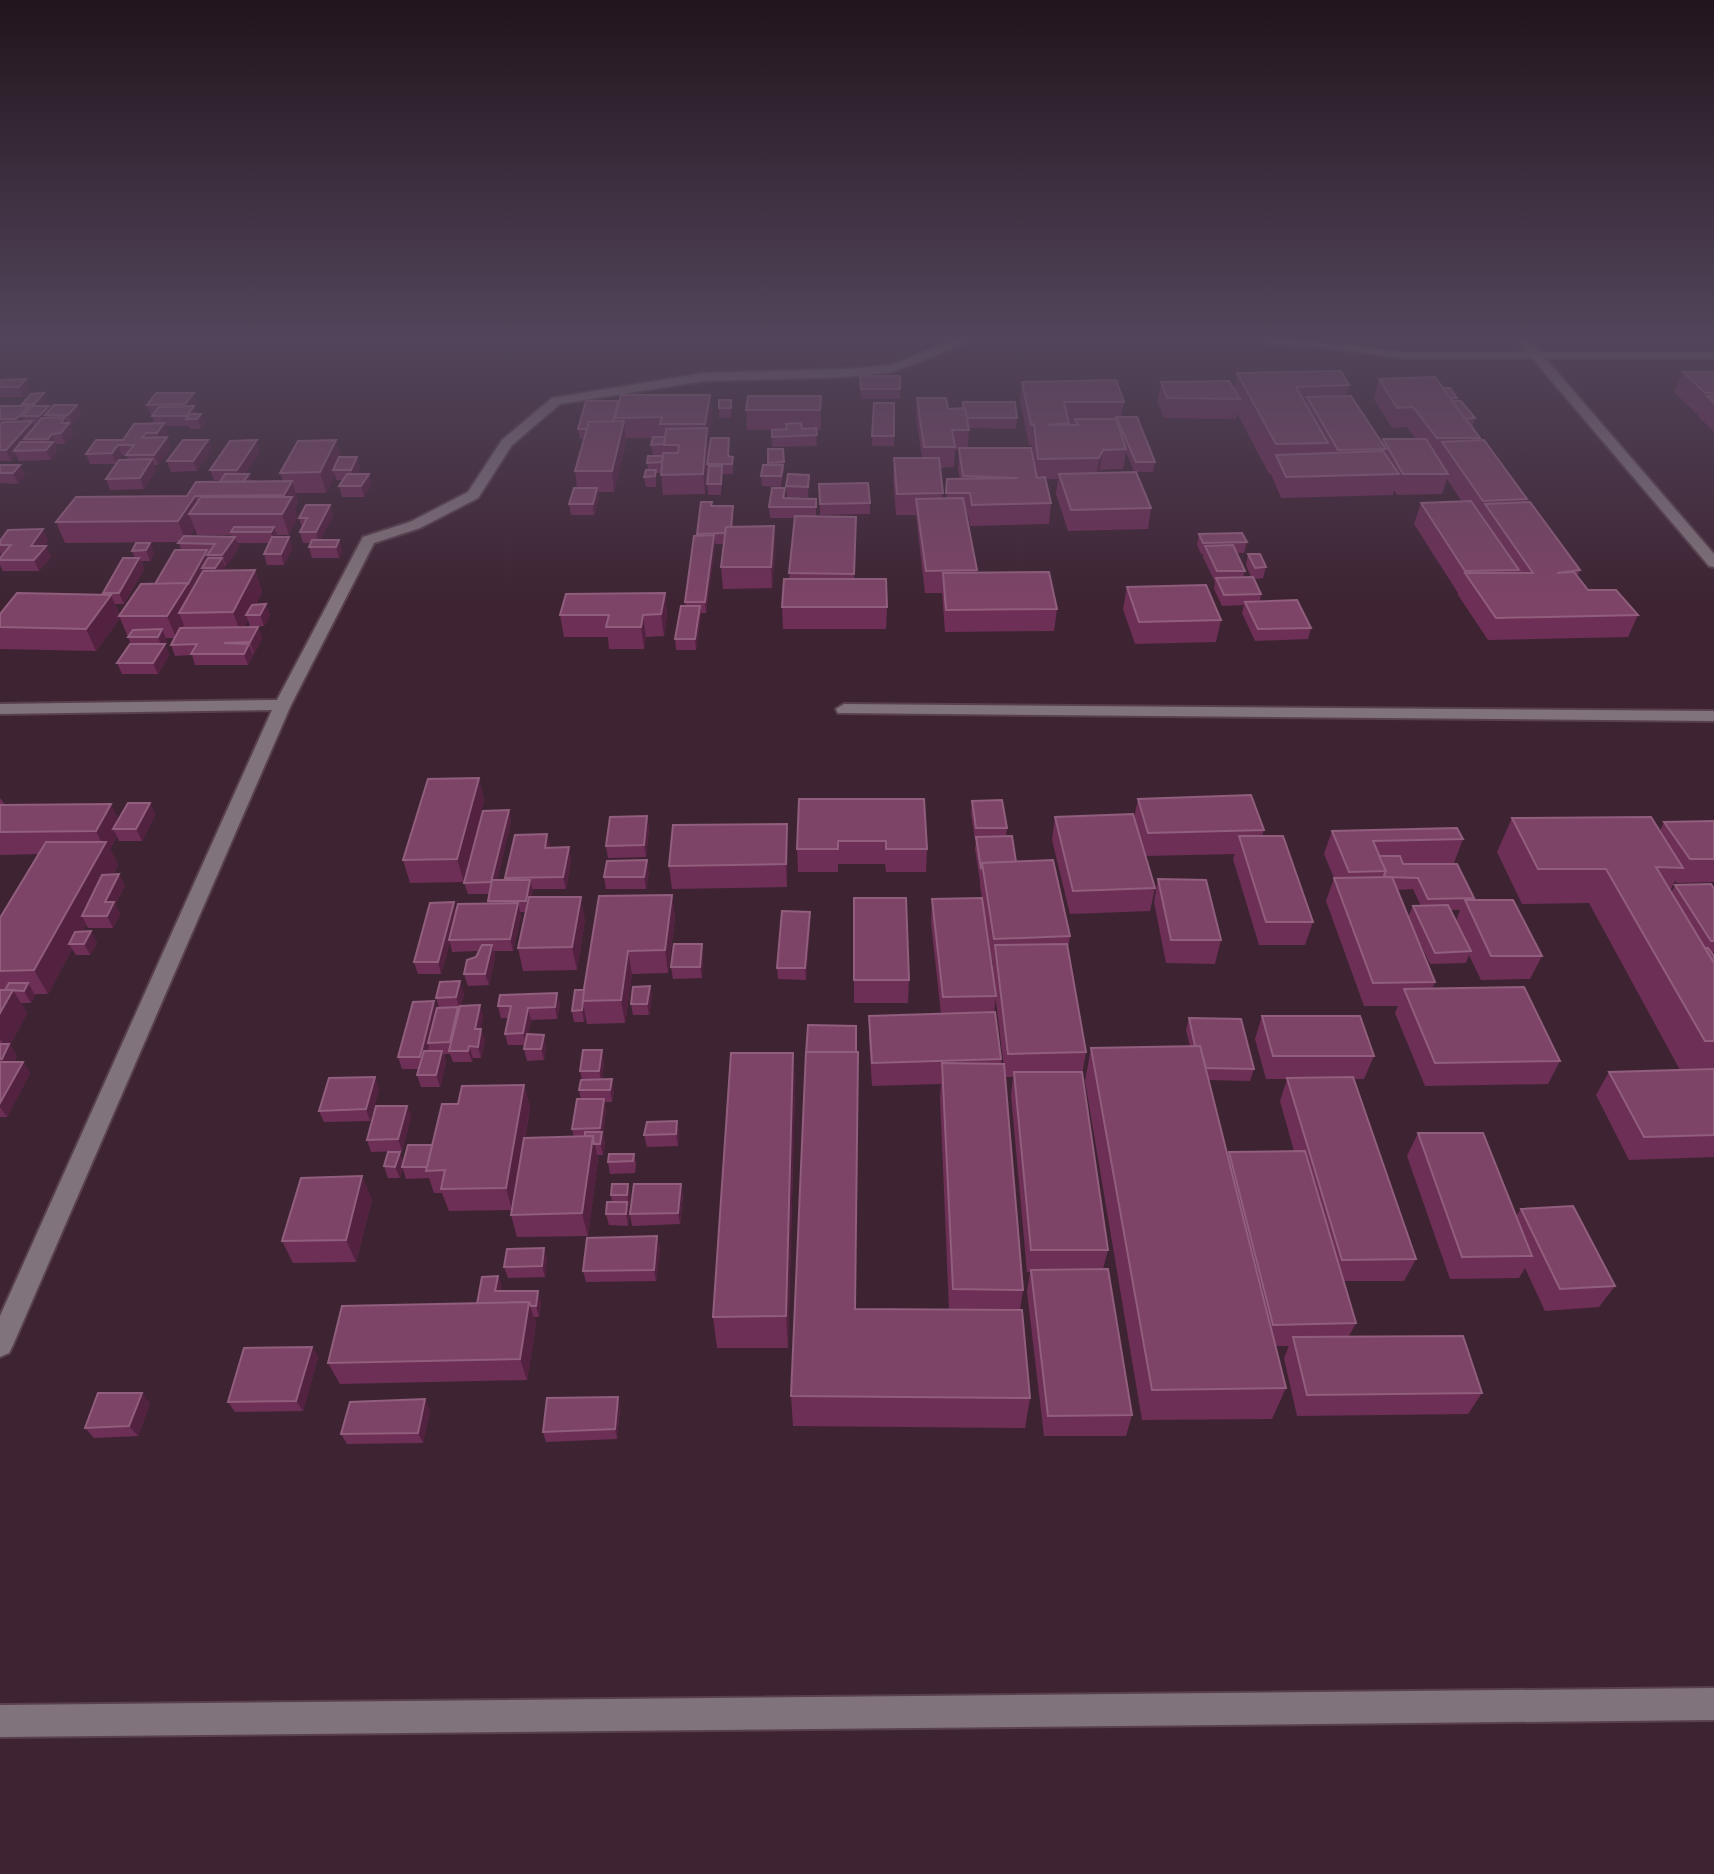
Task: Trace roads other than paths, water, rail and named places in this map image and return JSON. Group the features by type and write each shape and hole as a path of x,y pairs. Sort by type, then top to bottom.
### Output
{"street":[{"path":"0,1345 283,705 368,540 415,525 473,495 507,443 529,424"},
{"path":"1594,424 1714,563"},
{"path":"0,709 283,705"},
{"path":"844,709 1714,716"},
{"path":"0,1721 1714,1704"}]}
